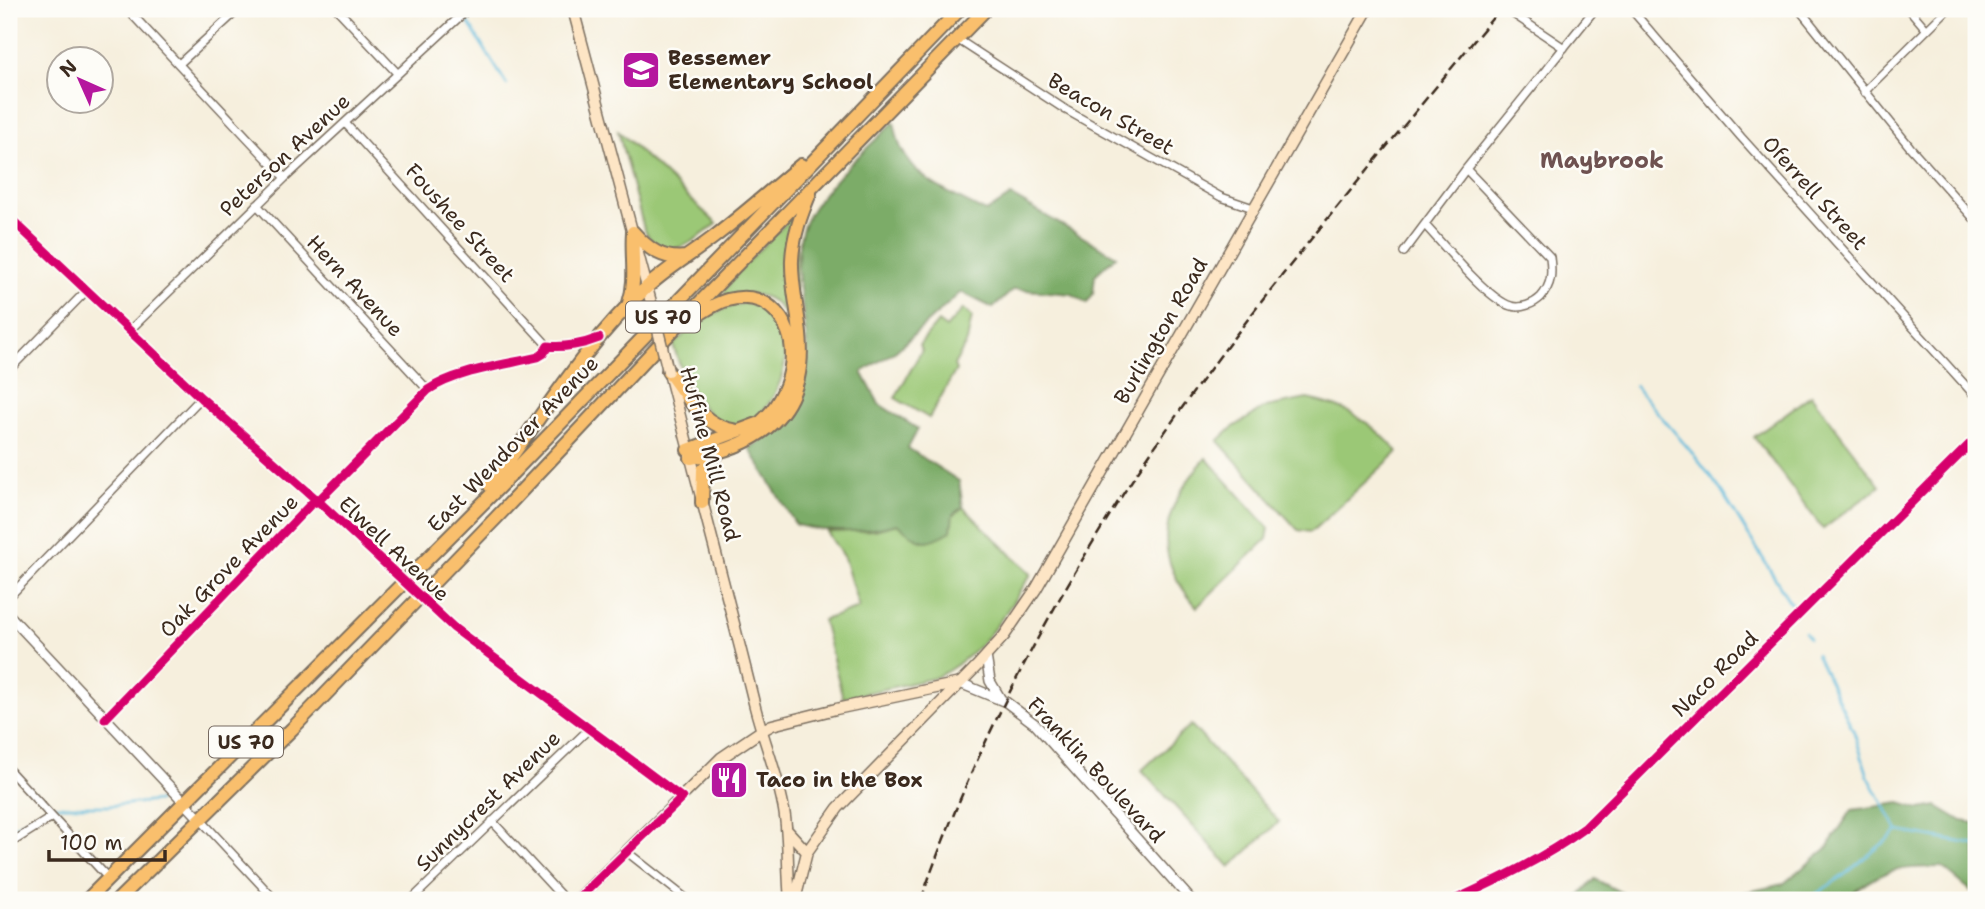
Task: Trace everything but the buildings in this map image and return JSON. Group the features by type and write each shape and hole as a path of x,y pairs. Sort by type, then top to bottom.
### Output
{"highway":[{"name":"East Wendover Avenue","path":"87,900 458,528 960,9"},
{"name":"East Wendover Avenue","path":"122,899 496,519 674,329 986,9"},
{"path":"458,528 599,338 647,287 848,126"},
{"path":"690,454 719,452 750,441 773,424 796,390 801,361 793,251 802,213 813,186"},
{"path":"633,232 656,253 676,258 687,257"},
{"path":"628,307 634,289 633,232"},
{"path":"674,329 725,300 752,297 768,303 783,320 788,330 791,353 790,376 784,392 769,415 760,423 690,454"},
{"path":"668,371 698,412 725,429 741,432"},
{"path":"702,503 704,470 719,452"}],"main road":[{"name":"Huffine Mill Road","path":"573,9 702,503 723,573 761,731 778,784 786,828 790,900"},
{"name":"Burlington Road","path":"805,857 838,808 977,666 1004,636 1036,589 1368,9"},
{"path":"577,900 721,758 761,731 772,725 836,709 960,683"},
{"path":"786,828 805,857 795,900"},
{"path":"787,846 805,857"}],"street":[{"path":"127,9 285,178"},
{"path":"179,64 239,9"},
{"path":"337,9 397,74"},
{"name":"Peterson Avenue","path":"130,330 285,178 468,9"},
{"path":"1506,9 1564,48"},
{"path":"1404,252 1466,169 1595,9"},
{"name":"Oferrell Street","path":"1631,9 1741,137 1976,397"},
{"path":"1799,9 1864,92 1976,221"},
{"path":"1909,9 1927,30"},
{"path":"1864,92 1948,9"},
{"name":"Beacon Street","path":"957,39 1066,110 1221,197 1253,208"},
{"name":"Foushee Street","path":"345,123 548,346"},
{"path":"1424,225 1496,298 1512,307 1523,307 1538,300 1549,287 1552,273 1550,257 1466,169"},
{"name":"Hern Avenue","path":"257,205 428,390"},
{"name":"Elwell Avenue","path":"9,217 201,398 474,644 682,799"},
{"path":"9,370 86,290"},
{"name":"Oak Grove Avenue","path":"105,719 311,504 318,501 428,390 460,376 538,357 548,346 557,347 599,338"},
{"path":"9,597 201,398"},
{"name":"Naco Road","path":"1454,900 1515,872 1585,828 1976,438"},
{"path":"9,615 275,900"},
{"path":"986,656 990,681 1000,698"},
{"name":"Franklin Boulevard","path":"960,683 1000,698 1035,724 1191,900"},
{"name":"Sunnycrest Avenue","path":"411,900 590,728"},
{"path":"9,770 109,879"},
{"path":"9,844 52,817"},
{"path":"492,821 565,900"},
{"path":"627,852 688,900"}],"green space":[{"path":"894,122 900,145 908,160 938,187 986,212 1011,196 1116,256 1095,275 1093,294 1087,303 1072,294 1014,289 993,308 961,292 896,351 862,372 879,404 918,429 908,448 959,481 963,507 953,514 951,531 928,541 917,539 897,524 871,530 846,531 796,525 749,448 763,440 786,419 804,384 807,341 798,253 808,217 842,173"},
{"path":"618,131 717,224 679,247 660,247 652,241 644,229"},
{"path":"794,215 795,330 792,331 781,310 768,298 750,294 726,295 724,291 744,265"},
{"path":"745,303 773,316 785,342 783,373 770,402 749,421 724,423 698,400 673,345 706,318"},
{"path":"963,309 972,316 967,342 954,365 956,370 929,418 895,398 922,350 919,345 938,322 946,328"},
{"path":"1811,395 1880,486 1823,529 1754,437"},
{"path":"1307,399 1335,406 1358,417 1398,452 1311,532 1298,530 1218,441 1232,428 1266,407"},
{"path":"1206,458 1269,528 1267,539 1197,607 1172,569 1167,550 1167,532 1179,495"},
{"path":"963,507 1031,574 990,634 965,659 950,669 934,678 843,698 823,620 859,608 844,558 827,532 875,530 897,524 921,541"},
{"path":"1191,725 1279,822 1230,867 1142,770"},
{"path":"1900,803 1920,809 1937,806 1962,821 1976,823 1976,895 1942,867 1889,872 1869,881 1844,900 1713,900 1783,884 1826,849 1852,810"},
{"path":"1595,879 1633,899 1643,900 1576,900"}],"waterway":[{"path":"466,19 507,85"},
{"path":"1635,386 1720,489 1791,604"},
{"path":"1805,632 1809,638"},
{"path":"1816,654 1854,732 1868,776 1898,831"},
{"path":"53,806 108,806 158,801"},
{"path":"9,829 40,813"},
{"path":"1807,900 1843,876 1898,831 1976,845"}],"railway":[{"path":"921,900 963,793 1012,688 1067,585 1127,488 1169,426 1260,304 1500,9"}],"cycle path":[{"path":"9,217 201,398 318,501 454,628 682,798 577,900"},
{"path":"105,719 311,504 318,501 428,390 466,373 538,357 548,346 574,345 599,338"},
{"path":"1454,900 1538,858 1585,828 1976,438"}],"place":[{"name":"Bessemer Elementary School","path":"641,70"},
{"name":"Taco in the Box","path":"729,780"}],"district":[{"name":"Maybrook","path":"1602,160"}]}
